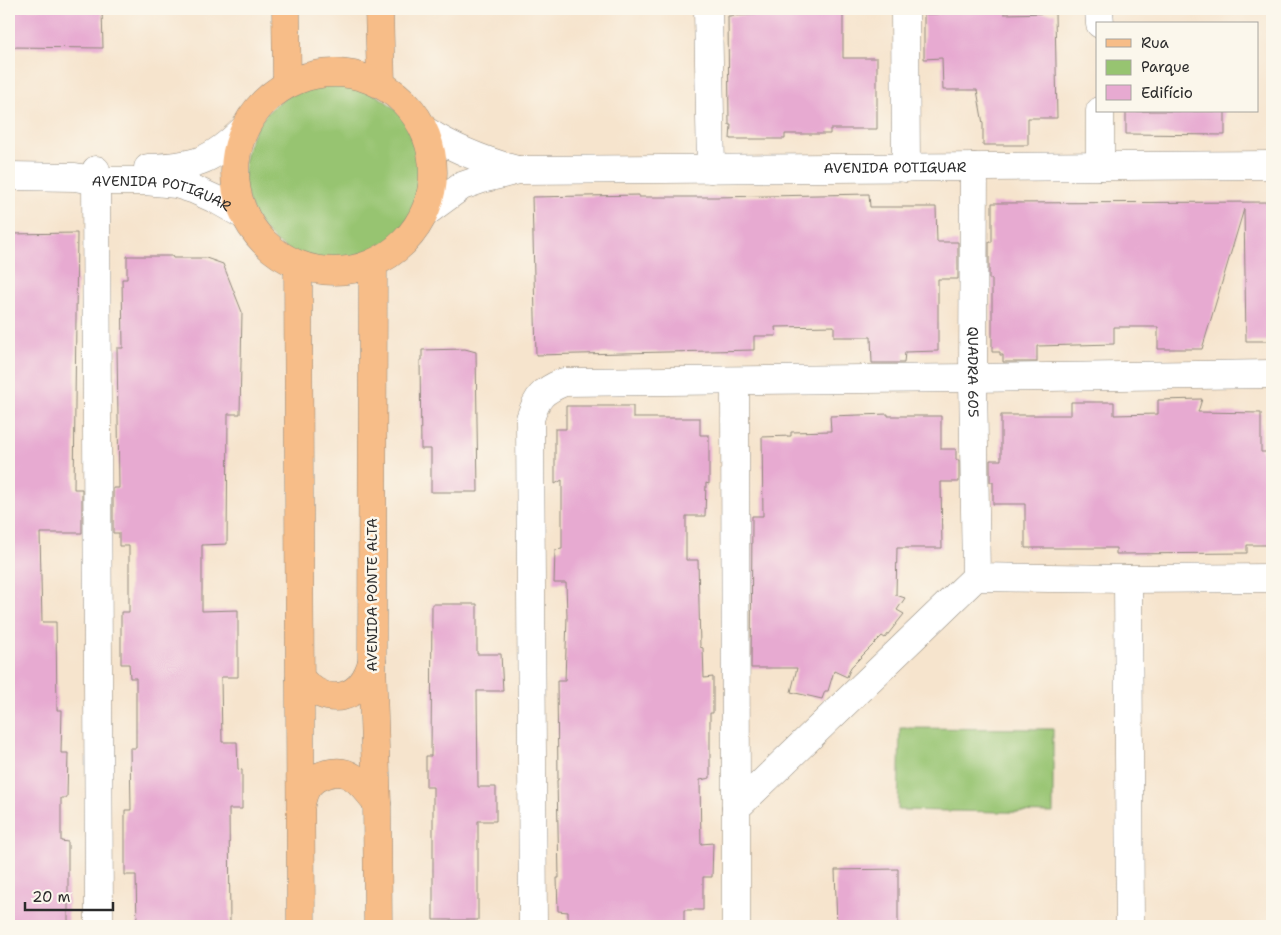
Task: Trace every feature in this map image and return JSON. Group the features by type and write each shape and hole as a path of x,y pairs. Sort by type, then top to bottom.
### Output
{"main road":[{"path":"286,9 287,84"},
{"path":"380,9 381,83"},
{"name":"AVENIDA POTIGUAR","path":"318,73 350,73 381,83 408,103 426,132 434,158 433,187 425,213 412,234 394,252 373,264 348,271 323,271 298,265 276,253 258,236 245,216 237,195 235,172 237,150 244,130 255,111 270,96 287,84 318,73"},
{"name":"AVENIDA PONTE ALTA","path":"373,264 372,662 377,803 378,926"},
{"path":"298,265 301,926"},
{"path":"300,678 309,688 321,695 335,697 348,694 360,687 368,676 372,662"},
{"path":"300,804 306,788 319,776 335,772 352,776 365,787 377,803"}],"street":[{"path":"708,9 711,169"},
{"path":"905,9 906,168"},
{"path":"1100,9 1100,22"},
{"path":"1100,112 1100,166"},
{"name":"AVENIDA POTIGUAR","path":"89,176 181,167 199,163 217,154 244,130"},
{"name":"AVENIDA POTIGUAR","path":"426,132 444,143 486,162 519,170"},
{"name":"AVENIDA POTIGUAR","path":"425,213 462,186 519,170 1272,165"},
{"name":"QUADRA 605","path":"974,167 973,378 976,578"},
{"name":"AVENIDA POTIGUAR","path":"9,176 89,176 176,184 217,200 245,216"},
{"path":"89,176 99,926"},
{"path":"533,926 530,419 539,397 548,389 564,382 1272,374"},
{"path":"734,381 736,926"},
{"path":"736,808 976,578 1272,578"},
{"path":"1128,579 1130,926"}],"green space":[{"path":"333,84 367,91 382,99 396,110 407,124 415,139 422,173 415,207 407,222 396,236 382,247 367,255 333,262 299,255 284,247 270,236 259,222 251,207 244,173 251,139 259,124 270,110 284,99 299,91"},
{"path":"900,728 1053,729 1053,813 898,810"}],"building":[{"path":"9,9 102,9 103,48 9,47"},
{"path":"767,9 843,9 843,58 877,58 877,129 830,129 830,134 785,134 785,139 730,139 728,16 767,14"},
{"path":"938,9 1004,9 1004,14 1055,13 1057,118 1028,118 1028,145 983,145 983,124 977,90 943,90 942,58 924,59 924,14 938,14"},
{"path":"1126,112 1225,112 1225,135 1126,134"},
{"path":"869,194 870,207 936,207 937,242 958,242 958,279 938,279 938,351 905,352 904,363 872,363 871,337 834,337 834,326 775,327 776,336 754,336 754,350 536,355 532,197 639,195 639,197 716,197"},
{"path":"1272,202 1272,341 1246,341 1244,209 1202,349 1158,349 1158,327 1114,327 1114,344 1037,346 1037,362 1003,362 1003,355 1000,355 1000,352 992,352 992,279 989,279 989,242 992,242 992,203"},
{"path":"77,233 74,489 82,489 82,533 40,533 42,622 56,622 57,710 62,710 61,753 68,753 67,798 61,798 61,841 68,842 68,926 9,926 9,234"},
{"path":"127,256 206,258 223,264 242,312 240,414 228,414 227,544 202,545 202,611 238,610 238,677 221,677 222,742 237,742 238,769 242,770 242,809 229,809 230,926 137,926 136,875 125,875 125,810 131,810 130,748 136,748 136,678 130,678 129,664 121,664 121,612 129,612 129,546 119,546 119,533 113,533 113,488 119,488 117,348 123,348 122,279 127,279"},
{"path":"465,349 476,352 478,492 431,492 431,449 421,449 420,360 422,360 422,350"},
{"path":"1202,399 1198,412 1261,413 1261,452 1272,452 1272,545 1247,545 1247,553 1116,554 1116,548 1025,548 1025,504 993,504 990,460 1001,460 1001,415 1071,415 1071,402 1114,402 1114,415 1158,414 1158,400"},
{"path":"566,406 633,406 633,418 700,418 700,435 709,435 709,484 706,483 705,516 686,516 686,560 698,560 700,647 703,648 704,678 713,677 713,713 710,713 710,778 700,780 701,844 713,843 712,877 703,877 703,910 684,910 684,926 568,926 568,912 558,911 557,681 565,681 567,616 566,583 554,583 555,550 562,549 562,480 555,484 555,429 566,429"},
{"path":"888,414 888,416 941,416 941,449 956,449 956,460 959,460 959,482 941,482 942,548 897,548 896,595 905,598 897,610 904,614 885,638 882,636 851,667 847,677 834,671 828,691 825,691 822,699 791,692 797,668 751,668 752,516 763,516 762,437 791,436 791,432 831,431 830,416"},
{"path":"432,604 477,604 477,654 501,654 503,691 477,691 478,787 496,787 496,821 478,821 478,920 433,920 433,787 426,787 426,756 431,756"},
{"path":"898,869 898,926 837,926 835,870"}]}
